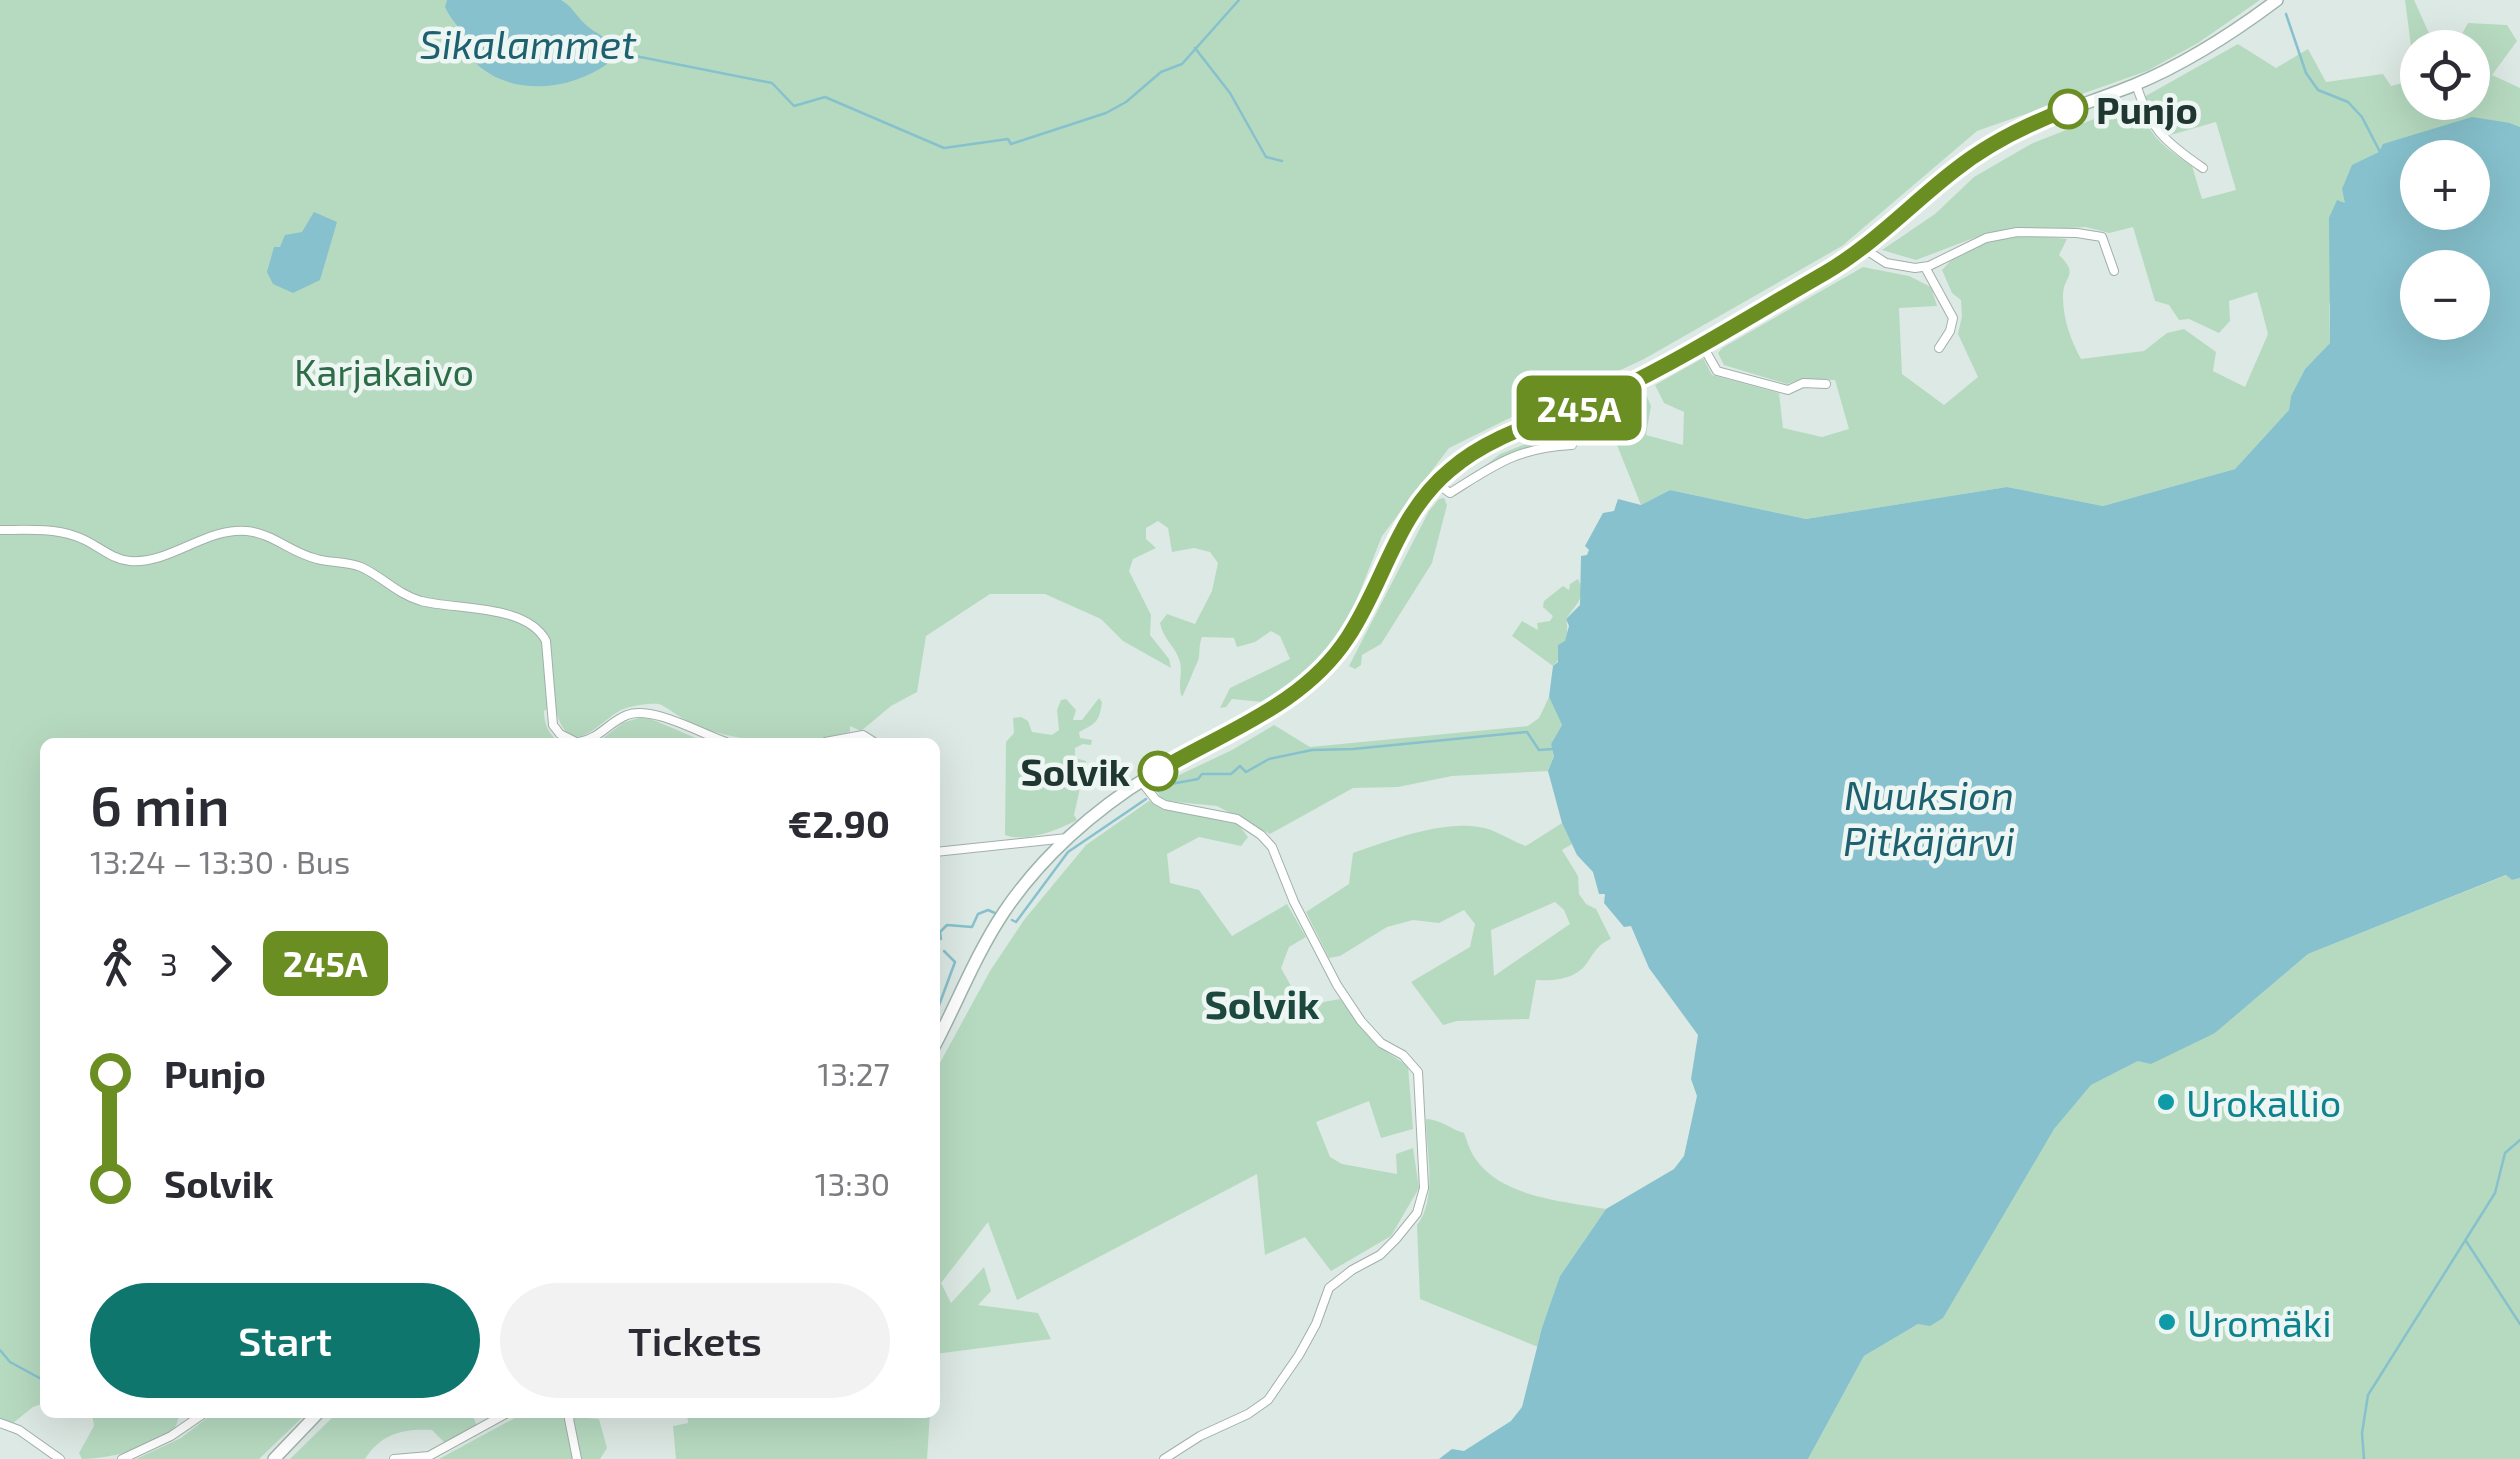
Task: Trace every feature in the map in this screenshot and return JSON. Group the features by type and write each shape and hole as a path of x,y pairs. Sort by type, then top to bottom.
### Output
{"street":[{"path":"940,1035 1005,911 1067,838 1141,781 1263,715 1320,671 1348,637 1404,524 1436,482 1487,444 1618,390 1862,248 1990,146 2044,118 2136,84 2220,40 2278,0"},
{"path":"2136,84 2158,134 2202,168"},
{"path":"1862,248 1870,256 1902,268 1925,267 1986,238 2017,232 2078,233 2102,238 2114,271"},
{"path":"1925,267 1953,318 1950,332 1939,348"},
{"path":"1701,343 1717,370 1788,390 1804,383 1826,384"},
{"path":"1436,482 1450,493 1536,447 1572,446"},
{"path":"0,530 74,535 130,561 170,553 233,531 248,532 276,538 316,559 360,566 421,601 519,618 541,632 546,641 553,725 568,738"},
{"path":"588,738 625,716 646,711 716,738"},
{"path":"1141,781 1165,805 1237,818 1272,847 1294,902 1353,1009 1370,1032 1418,1072 1424,1188 1417,1213 1396,1239 1329,1288 1316,1324 1268,1400 1164,1459"},
{"path":"940,851 1067,838"},
{"path":"122,1459 171,1436 197,1418"},
{"path":"274,1459 313,1418"},
{"path":"394,1459 429,1456 497,1418"},
{"path":"570,1418 578,1459"},
{"path":"0,1423 19,1430 60,1459"}],"green space":[{"name":"Karjakaivo","path":"0,0 2260,0 2198,43 2147,71 1977,131 1842,246 1644,359 1563,397 1546,400 1449,448 1382,536 1353,609 1326,651 1306,673 1262,702 1232,699 1220,708 1230,688 1290,659 1280,636 1271,631 1255,642 1237,647 1234,638 1202,637 1198,660 1182,697 1180,662 1160,623 1167,614 1195,624 1212,591 1218,563 1210,552 1194,548 1172,552 1168,528 1158,521 1146,528 1146,539 1156,548 1133,559 1129,571 1151,615 1150,635 1169,659 1171,668 1123,641 1101,619 1045,594 990,594 926,636 917,692 891,706 861,731 850,726 850,732 819,738 744,738 698,727 655,704 621,710 593,730 575,737 560,723 554,705 544,711 550,733 556,738 40,738 40,1405 13,1423 0,1421"},
{"path":"2405,0 2414,0 2428,30 2409,30"},
{"path":"2468,23 2507,25 2517,41 2492,75 2520,88 2520,127 2510,123 2434,140 2400,140 2400,148 2380,152 2346,204 2329,306 2330,343 2305,369 2291,396 2289,410 2235,469 2103,506 2007,487 1806,519 1670,490 1641,505 1615,440 1588,431 1570,441 1535,444 1478,471 1500,454 1620,407 1645,392 1651,406 1646,435 1683,445 1684,412 1664,403 1655,385 1703,358 1712,375 1779,393 1783,428 1822,437 1849,429 1835,380 1801,379 1787,384 1724,365 1718,353 1863,267 1909,276 1931,287 1937,306 1899,308 1902,374 1944,405 1978,377 1958,334 1961,300 1952,293 1942,270 1954,258 1983,243 2016,237 2067,239 2059,255 2070,272 2063,290 2063,305 2081,359 2144,351 2167,333 2184,329 2216,352 2213,371 2245,387 2268,334 2257,292 2229,301 2230,321 2219,333 2189,319 2179,320 2169,305 2155,301 2133,227 2109,233 2086,227 1987,233 1916,260 1882,250 1935,214 1974,177 2031,144 2137,102 2158,139 2192,166 2202,199 2236,190 2216,122 2167,136 2144,97 2238,44 2276,68 2308,49 2326,82 2383,74 2391,86 2400,84 2400,120 2490,120 2490,30 2464,30"},
{"path":"1444,498 1447,505 1432,563 1381,644 1362,655 1361,665 1355,669 1349,666 1429,511"},
{"path":"1578,579 1581,596 1566,619 1565,644 1553,666 1512,636 1522,621 1538,630 1537,623 1550,621 1553,616 1543,607 1544,601 1563,586 1569,590 1570,584"},
{"path":"1549,697 1562,725 1551,744 1554,755 1548,771 1452,776 1398,787 1353,788 1270,834 1217,806 1167,801 1160,798 1156,786 1274,725 1310,747 1528,726 1539,718"},
{"path":"1099,698 1102,702 1098,718 1079,732 1080,738 1092,740 1091,745 1075,748 1075,758 1086,761 1074,815 1077,820 1032,836 1005,835 1006,742 1014,733 1013,718 1028,721 1032,732 1052,735 1059,730 1057,710 1061,700 1066,699 1076,710 1073,720 1082,720"},
{"path":"644,716 696,738 603,738 623,723"},
{"path":"1149,801 1168,809 1237,823 1248,837 1241,846 1199,837 1167,854 1170,883 1199,890 1232,936 1287,904 1306,937 1289,947 1281,968 1302,1006 1340,999 1375,1044 1408,1066 1413,1129 1381,1138 1369,1101 1316,1122 1330,1157 1342,1164 1397,1174 1396,1154 1413,1148 1419,1188 1391,1236 1331,1271 1305,1237 1265,1255 1257,1174 1017,1300 988,1222 941,1283 951,1303 984,1267 991,1291 978,1305 1038,1313 1051,1339 940,1353 940,1063 990,971 1024,920 1086,845"},
{"path":"1562,823 1572,844 1562,850 1578,876 1579,894 1596,909 1611,939 1573,975 1536,980 1529,1019 1457,1021 1443,1025 1411,982 1470,947 1475,924 1464,910 1439,923 1413,920 1387,927 1340,956 1329,958 1306,912 1349,884 1353,853 1403,836 1475,826 1526,846","holes":["1555,902 1570,924 1494,976 1491,930"]},
{"path":"2507,875 2512,880 2520,878 2520,1459 1808,1459 1864,1356 1918,1324 2054,1128 2091,1085 2138,1061 2215,1033 2308,954"},
{"path":"1426,1119 1464,1133 1477,1161 1503,1183 1536,1196 1606,1209 1560,1276 1538,1347 1420,1299 1417,1225 1429,1188"},
{"path":"93,1418 178,1418 175,1427 158,1441 118,1454 82,1459 79,1453 94,1426"},
{"path":"207,1418 302,1418 259,1459 136,1459 181,1438"},
{"path":"332,1418 474,1418 477,1425 447,1445 432,1430 412,1430 385,1438 365,1459 290,1459"},
{"path":"515,1418 599,1419 607,1448 600,1459 439,1459"},
{"path":"688,1418 930,1418 927,1459 676,1459 673,1426 688,1423"}],"water":[{"name":"Sikalammet","path":"447,0 561,0 608,43 607,64 578,79 544,86 527,86 495,77 474,59 445,7"},
{"name":"Nuuksion Pitkäjärvi","path":"2462,120 2490,120 2520,127 2520,878 2512,880 2506,875 2308,954 2215,1033 2151,1064 2138,1061 2091,1085 2054,1129 1943,1318 1930,1326 1918,1324 1864,1356 1808,1459 1439,1459 1452,1449 1464,1451 1511,1421 1522,1407 1560,1276 1606,1209 1674,1169 1684,1156 1697,1096 1691,1079 1698,1035 1649,968 1631,926 1624,927 1604,903 1605,894 1599,894 1593,872 1577,855 1562,823 1548,771 1554,756 1551,744 1562,725 1549,697 1553,666 1558,662 1558,645 1565,641 1569,626 1566,619 1580,605 1581,556 1587,555 1589,550 1585,546 1603,513 1614,511 1618,499 1641,505 1670,490 1806,519 2007,487 2103,506 2235,469 2289,410 2291,396 2305,369 2330,343 2329,218 2337,200 2345,203 2342,189 2352,165 2379,152 2383,144"},
{"path":"314,212 337,222 320,280 293,293 273,284 267,272 274,247 280,247 285,235 302,232"}],"waterway":[{"path":"610,51 772,83 794,106 825,97 944,148 1008,139 1011,144 1106,113 1126,102 1161,72 1182,64 1239,0"},
{"path":"2286,14 2306,73 2318,90 2348,102 2362,117 2380,152"},
{"path":"1195,48 1230,93 1266,157 1282,161"},
{"path":"1158,791 1198,779 1202,774 1231,774 1240,766 1246,772 1269,759 1312,750 1527,732 1539,750 1553,749"},
{"path":"1012,920 1016,922 1068,852 1146,799"},
{"path":"941,939 940,932 947,925 972,927 978,914 988,910 995,913"},
{"path":"940,1002 955,962 944,951"},
{"path":"2364,1459 2362,1433 2368,1395 2495,1193 2505,1153 2520,1140"},
{"path":"2466,1241 2520,1324"},
{"path":"0,1350 10,1362 40,1378"}],"bus line":[{"name":"245A","path":"1158,771 1263,715 1320,671 1348,637 1418,503 1468,455 1642,378 1825,273 1862,248 1968,160 2014,132 2068,109"}],"place":[{"name":"Punjo","path":"2068,109"},
{"name":"Solvik","path":"1158,771"},
{"name":"Urokallio","path":"2166,1102"},
{"name":"Uromäki","path":"2167,1322"}],"district":[{"name":"Solvik","path":"1262,1003"}]}
